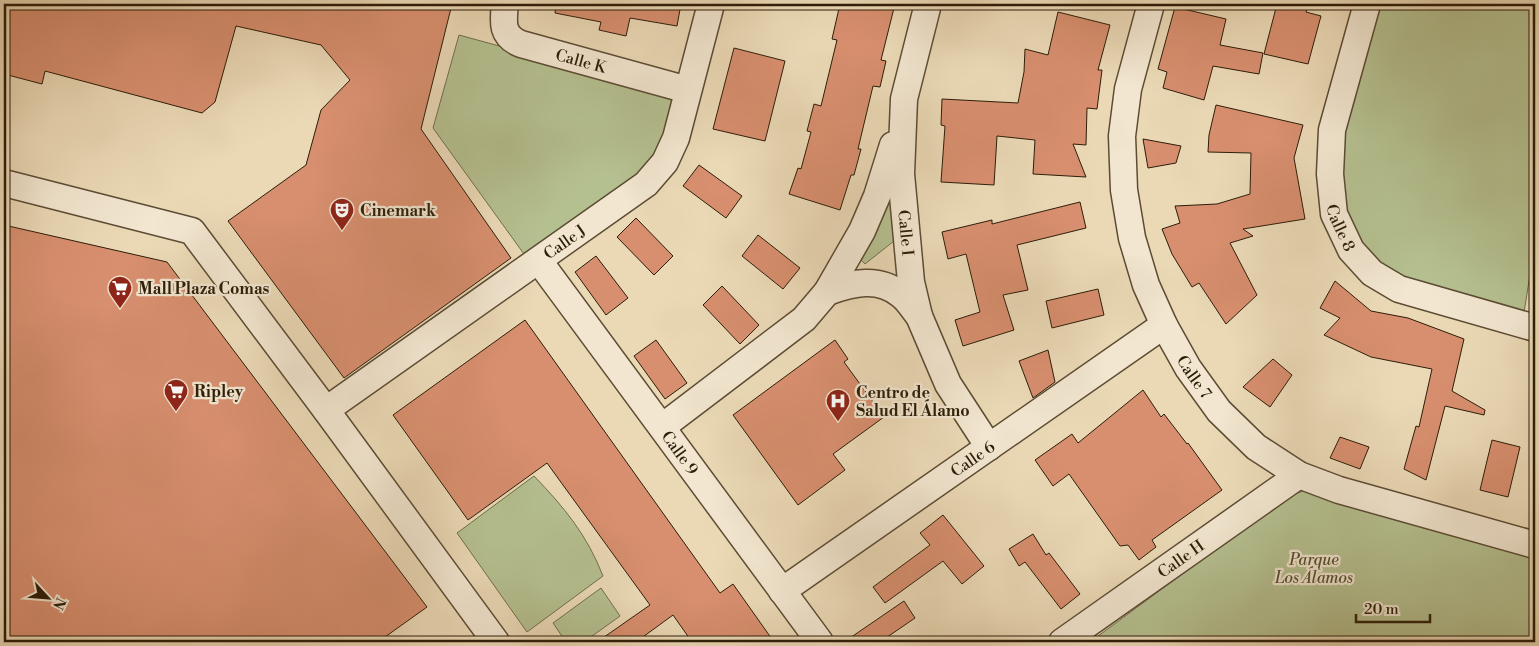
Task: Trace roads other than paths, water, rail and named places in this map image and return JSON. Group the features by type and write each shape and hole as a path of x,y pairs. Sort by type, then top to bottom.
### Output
{"street":[{"name":"Calle K","path":"505,4 503,21 505,31 511,40 688,90"},
{"name":"Calle J","path":"326,410 646,184 665,162 676,138 711,4"},
{"name":"Calle I","path":"928,4 904,99 901,174 911,282 919,316 948,384 989,447"},
{"name":"Calle 7","path":"1151,4 1128,89 1122,136 1124,190 1132,238 1146,286 1164,326 1188,368 1219,410 1256,447 1299,475 1339,490 1535,545"},
{"name":"Calle 8","path":"1367,4 1332,130 1330,174 1334,214 1350,250 1372,273 1399,289 1535,328"},
{"path":"662,428 804,318 828,292 862,231 877,196 889,161 904,99"},
{"path":"4,183 192,231 496,642"},
{"name":"Calle 9","path":"539,261 820,642"},
{"path":"828,292 850,284 870,282 887,286 901,294 919,316"},
{"name":"Calle 6","path":"782,591 1164,326"},
{"name":"Calle H","path":"1062,642 1299,475"}],"place":[{"name":"Cinemark","path":"342,231"},
{"name":"Mall Plaza Comas","path":"120,309"},
{"name":"Ripley","path":"176,412"},
{"name":"Centro de Salud El Álamo","path":"838,422"}],"park label":[{"name":"Parque Los Álamos","path":"1314,568"}]}
